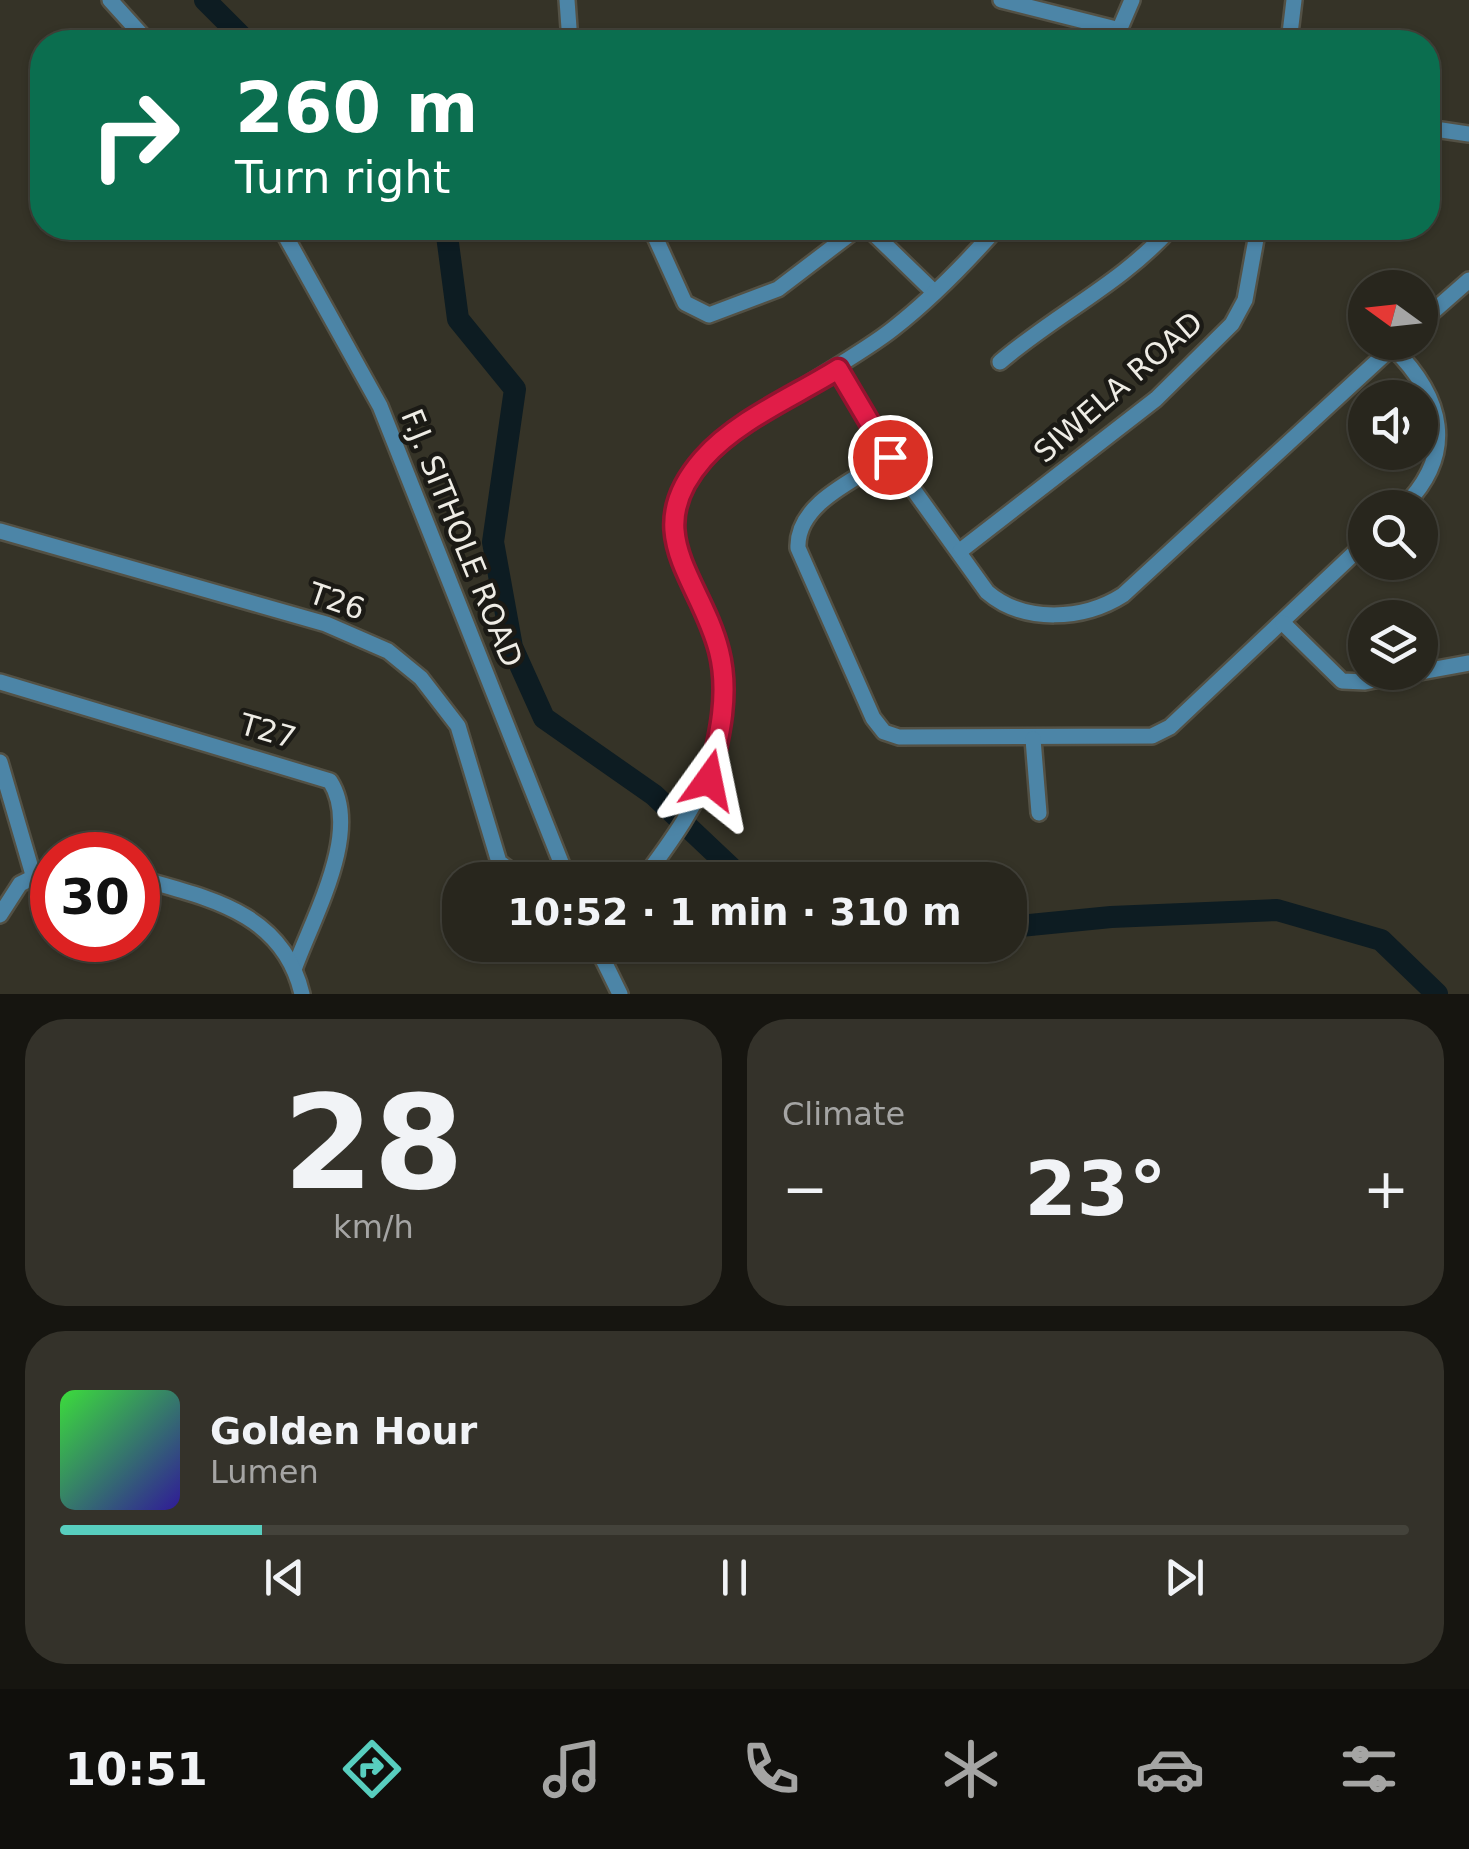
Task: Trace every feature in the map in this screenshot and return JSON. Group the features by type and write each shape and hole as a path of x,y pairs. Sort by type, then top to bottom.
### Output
{"street":[{"path":"110,0 137,30"},
{"path":"567,0 569,30"},
{"path":"1002,0 1098,30"},
{"path":"1120,30 1132,0"},
{"path":"1290,30 1294,0"},
{"path":"1440,130 1469,134"},
{"name":"F.J. SITHOLE ROAD","path":"287,240 380,406 556,862"},
{"path":"657,240 686,302 708,315 778,288 842,240"},
{"path":"881,240 933,290"},
{"path":"656,862 697,804 709,780 723,684 719,650 674,542 678,500 703,459 725,439 838,369 896,327 985,240"},
{"path":"1000,362 1025,339 1127,272 1159,240"},
{"name":"SIWELA ROAD","path":"960,551 1142,410 1232,324 1249,284 1256,240"},
{"path":"1438,307 1469,280"},
{"path":"838,369 890,457 988,592 1002,605 1046,614 1104,607 1145,576 1379,360"},
{"path":"1408,360 1420,374 1436,414 1438,441 1426,480 1417,490"},
{"path":"890,457 816,506 800,522 797,536 798,548 864,699 884,732 899,736 1152,736 1170,727 1348,559"},
{"name":"T26","path":"0,531 326,624 388,651 421,678 458,726 499,862"},
{"path":"1282,622 1342,681 1348,681"},
{"path":"1438,668 1469,663"},
{"name":"T27","path":"0,682 330,781 342,805 341,842 295,967"},
{"path":"1033,739 1038,813"},
{"path":"0,762 30,865"},
{"path":"0,915 13,892 30,878"},
{"path":"1,879 13,892"},
{"path":"160,884 227,903 262,925 295,967 302,994"},
{"path":"604,962 620,994"}],"waterway":[{"path":"205,0 235,30"},
{"path":"448,240 458,319 515,389 493,542 512,647 544,718 654,795 725,862"},
{"path":"1027,925 1111,917 1277,910 1381,940 1437,994"}],"route":[{"path":"709,780 722,716 723,684 719,650 681,568 674,542 678,500 689,479 725,439 838,369 890,457"}]}
